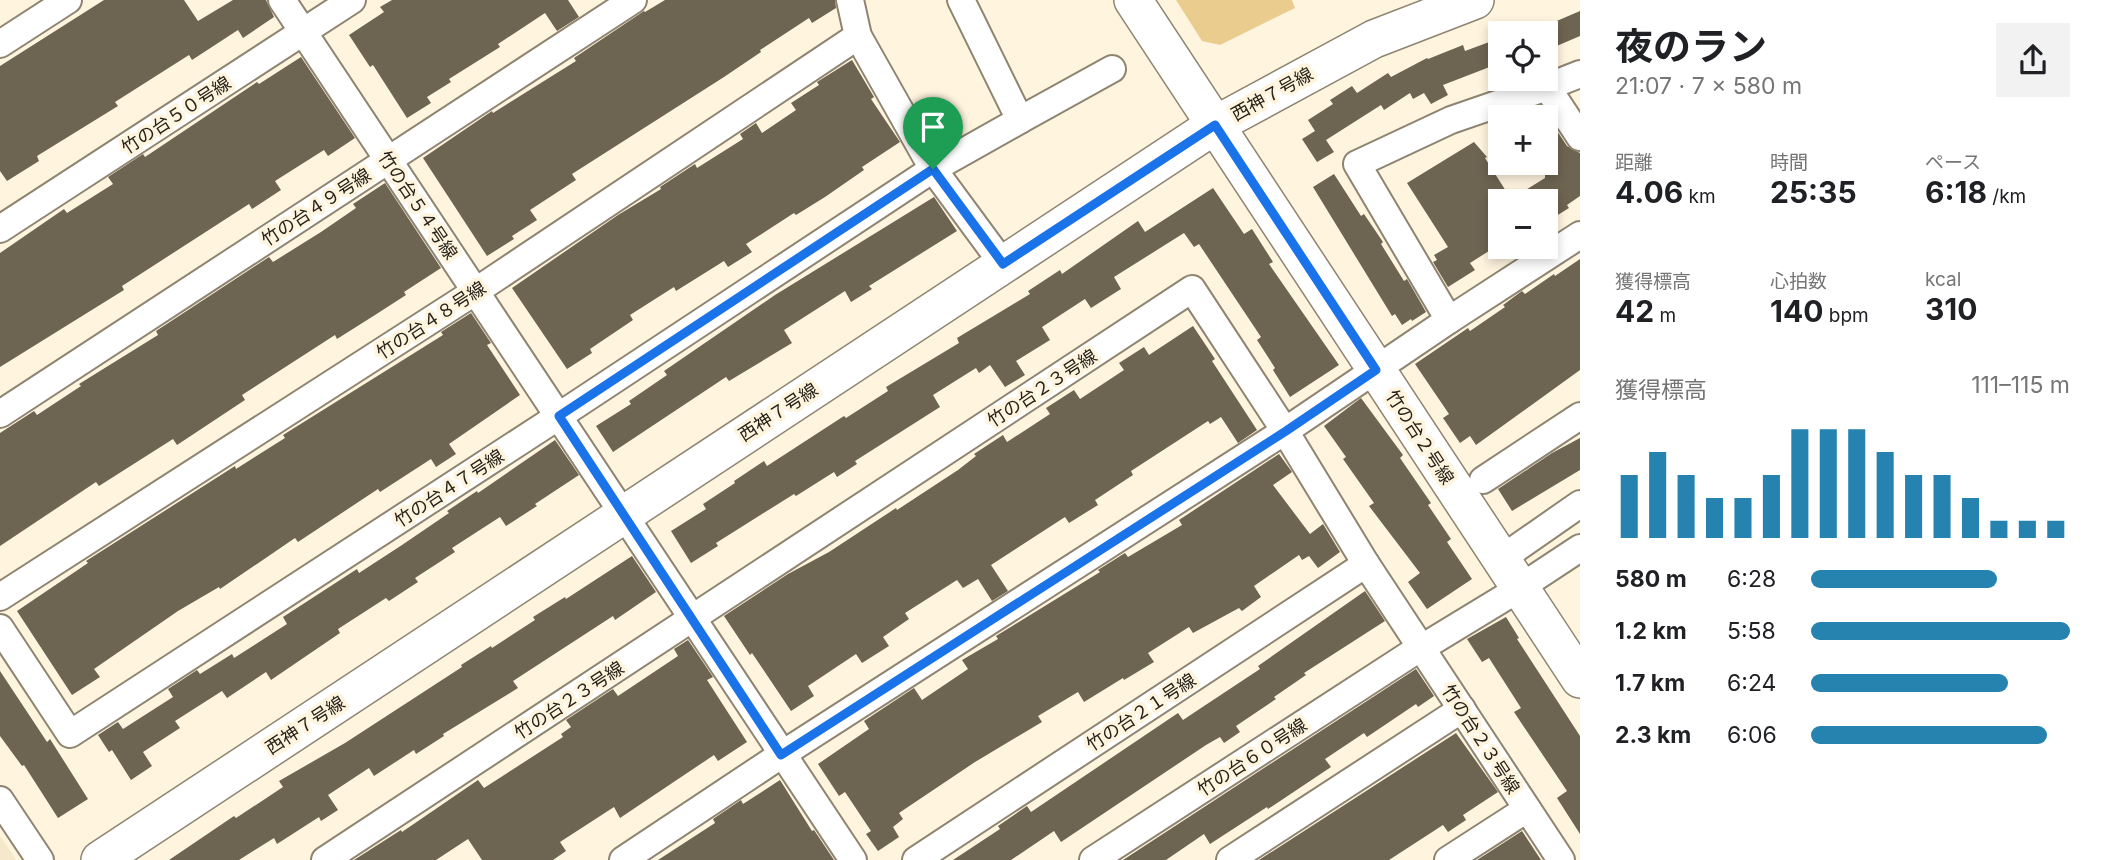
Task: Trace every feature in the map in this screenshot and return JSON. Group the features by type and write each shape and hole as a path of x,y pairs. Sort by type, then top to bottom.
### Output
{"street":[{"path":"0,44 68,0"},
{"name":"竹の台５４号線","path":"282,0 624,514 691,620 853,860"},
{"name":"竹の台５０号線","path":"0,229 352,0"},
{"name":"竹の台４９号線","path":"0,414 633,0"},
{"path":"850,0 858,36 933,169 1003,264"},
{"name":"竹の台２号線","path":"1133,0 1580,679"},
{"name":"西神７号線","path":"100,860 1215,125 1374,38 1475,0"},
{"path":"966,2 1020,120"},
{"name":"竹の台４８号線","path":"0,597 476,291 858,36"},
{"name":"竹の台４７号線","path":"0,628 70,734 933,169 1112,69"},
{"path":"1558,83 1580,74"},
{"path":"1449,320 1357,164 1451,120 1535,91"},
{"path":"1550,91 1580,137"},
{"path":"623,860 781,755 1286,431 1580,235"},
{"name":"竹の台２３号線","path":"324,860 1192,289 1286,431 1366,564 1561,860"},
{"path":"1483,480 1580,416"},
{"path":"1501,559 1580,504"},
{"path":"1533,579 1580,548"},
{"name":"竹の台２１号線","path":"916,860 1366,564"},
{"name":"竹の台６０号線","path":"1093,860 1423,647 1507,596"},
{"path":"1230,860 1462,709"},
{"path":"0,800 40,860"},
{"path":"1448,860 1527,809"}],"shaded area":[{"path":"1176,0 1292,0 1295,8 1220,45 1202,41"},
{"path":"0,836 16,859 15,860 0,860"}],"building":[{"path":"104,0 184,0 198,21 233,0 266,0 274,17 243,38 238,30 192,60 189,55 115,102 118,106 37,156 39,161 7,181 0,171 0,66"},
{"path":"392,0 568,0 579,17 557,31 545,13 498,44 500,47 449,79 451,82 427,97 431,103 407,118 373,65 370,67 349,35 384,12 380,7"},
{"path":"665,0 835,0 836,8 812,23 809,18 724,77 572,174 576,180 530,210 537,220 487,256 423,158 492,111 493,113 576,61 574,58"},
{"path":"1580,11 1580,36 1558,45 1557,21"},
{"path":"1488,42 1488,68 1443,85 1448,95 1431,104 1424,93 1413,99 1410,93 1384,110 1381,105 1326,140 1334,152 1317,162 1302,139 1315,131 1308,120 1333,104 1330,100 1352,86 1357,93 1388,73 1391,77 1427,58 1463,45 1465,51"},
{"path":"301,57 355,138 328,156 324,150 275,181 281,190 252,209 249,204 122,286 124,290 0,367 0,253 64,209 67,213 113,184 108,177 143,154 145,157 257,82 259,84"},
{"path":"852,60 874,97 871,99 900,142 862,167 864,170 825,197 746,244 752,252 728,267 724,261 676,291 674,287 630,315 633,320 590,349 592,353 567,369 512,288 695,164 697,168 743,139 740,134 756,123 762,133 796,110 791,103 819,85 817,82"},
{"path":"1558,132 1567,146 1580,153 1580,196 1558,215 1558,189 1527,189 1545,178 1545,175 1558,175"},
{"path":"1474,142 1487,157 1488,175 1496,175 1505,189 1488,189 1488,252 1470,263 1475,270 1448,287 1433,262 1437,260 1434,255 1448,247 1407,183"},
{"path":"1334,174 1361,216 1364,214 1383,242 1381,244 1404,281 1407,279 1426,312 1412,321 1411,319 1402,325 1395,314 1392,316 1313,187"},
{"path":"385,183 441,268 375,315 337,339 335,335 242,395 245,400 177,445 173,439 99,486 96,482 0,546 0,433 34,411 37,415 81,386 79,384 158,335 156,331 269,257 273,262 321,232 356,208 353,204"},
{"path":"1213,188 1244,234 1252,229 1273,262 1269,264 1339,365 1290,397 1257,340 1261,337 1199,244 1194,247 1184,233 1114,277 1121,289 1091,308 1085,299 1042,327 1050,340 1016,361 1025,375 1005,387 990,365 979,373 976,368 933,395 940,407 855,461 857,464 837,477 834,472 796,496 794,494 716,543 718,546 691,563 671,531 706,509 703,504 735,483 734,481 764,461 767,466 888,391 886,387 959,343 957,338 1030,294 1028,291 1060,270 1062,274 1138,221 1145,232"},
{"path":"934,197 957,231 869,286 872,289 851,302 845,291 784,330 792,343 729,381 726,377 613,452 596,426 631,404 629,401 667,375 664,371 775,295"},
{"path":"1580,259 1580,370 1476,445 1470,436 1460,443 1443,418 1449,414 1415,364 1468,328 1470,331 1505,307 1503,305 1522,291 1525,294"},
{"path":"471,313 491,343 487,345 520,395 449,444 456,454 436,467 431,459 380,492 378,489 298,542 295,538 220,589 219,587 178,611 94,669 100,677 72,695 17,611 88,563 86,561 235,466 236,469 285,438 283,435 443,335 441,332"},
{"path":"1193,326 1215,359 1212,361 1257,430 1238,443 1221,417 1210,424 1208,421 1131,471 1133,475 1095,500 1098,505 1069,523 1065,517 991,565 1008,591 992,601 978,579 963,588 957,580 905,613 909,619 883,637 889,646 862,663 856,654 808,686 814,696 791,711 724,616 788,574 829,552 896,508 897,510 958,470 976,456 974,454 1003,435 1007,442 1050,414 1046,408 1074,390 1080,399 1124,370 1119,363 1144,347 1149,355"},
{"path":"1361,398 1403,455 1400,458 1431,503 1428,505 1451,539 1447,542 1472,579 1427,609 1408,582 1420,573 1369,506 1374,503 1324,426"},
{"path":"1580,438 1580,470 1512,511 1498,489"},
{"path":"555,440 579,475 535,504 537,506 506,526 500,517 452,548 455,552 415,578 418,582 389,601 386,598 338,629 340,633 271,680 266,672 227,698 222,691 175,721 180,728 143,752 152,766 131,780 112,750 109,752 98,735 118,722 123,729 173,697 168,689 197,670 200,674 232,654 234,658 287,624 283,617 357,569 359,573"},
{"path":"1279,454 1292,472 1273,485 1310,534 1323,524 1340,552 1318,568 1309,556 1302,560 1299,555 1254,586 1261,597 1242,611 1239,608 1193,633 1189,627 1148,653 1154,662 1124,680 1123,678 1084,702 1078,692 1038,716 1042,722 975,762 899,813 903,819 893,827 899,837 878,851 866,834 871,831 845,792 839,796 818,764 869,729 864,721 914,688 922,700 968,669 962,660 998,639 996,636 1100,572 1098,570 1125,553 1128,557 1182,525 1179,520"},
{"path":"632,556 656,592 615,620 613,616 513,681 518,688 443,734 444,736 416,754 414,750 374,776 369,768 328,795 338,810 321,821 319,817 277,844 274,838 239,860 169,860 283,787 279,781 345,743 462,667 461,665 535,620 533,617"},
{"path":"1365,591 1385,621 1304,673 1306,675 1274,697 1276,699 1236,726 1240,732 1224,743 1220,737 1206,745 1061,842 1054,831 1011,860 953,860 1000,829 998,826 1027,806 1031,812 1178,713 1183,720 1260,669 1258,666"},
{"path":"1506,617 1519,638 1517,639 1580,736 1580,834 1557,798 1567,791 1514,712 1521,708 1489,658 1482,662 1467,639"},
{"path":"688,640 713,677 707,680 747,742 718,761 714,755 620,818 614,807 560,842 566,851 553,860 482,860 468,839 436,860 354,860 401,830 402,832 478,780 484,788 563,737 561,734 571,727 566,720 613,689 618,696 678,656 674,649"},
{"path":"1416,669 1434,696 1418,707 1416,704 1367,737 1364,733 1325,759 1331,767 1268,809 1267,807 1210,844 1204,834 1166,860 1123,860"},
{"path":"0,671 47,742 50,739 88,799 58,818 24,765 22,766 0,736"},
{"path":"1456,733 1498,792 1463,815 1466,820 1448,832 1443,825 1389,860 1259,860"},
{"path":"780,780 834,860 658,860 715,823 713,819 741,800 743,804"},
{"path":"1522,831 1541,860 1477,860"}],"route":[{"path":"1215,125 1376,370 1286,431 781,755 559,416 933,169 1003,264 1215,125"}]}
